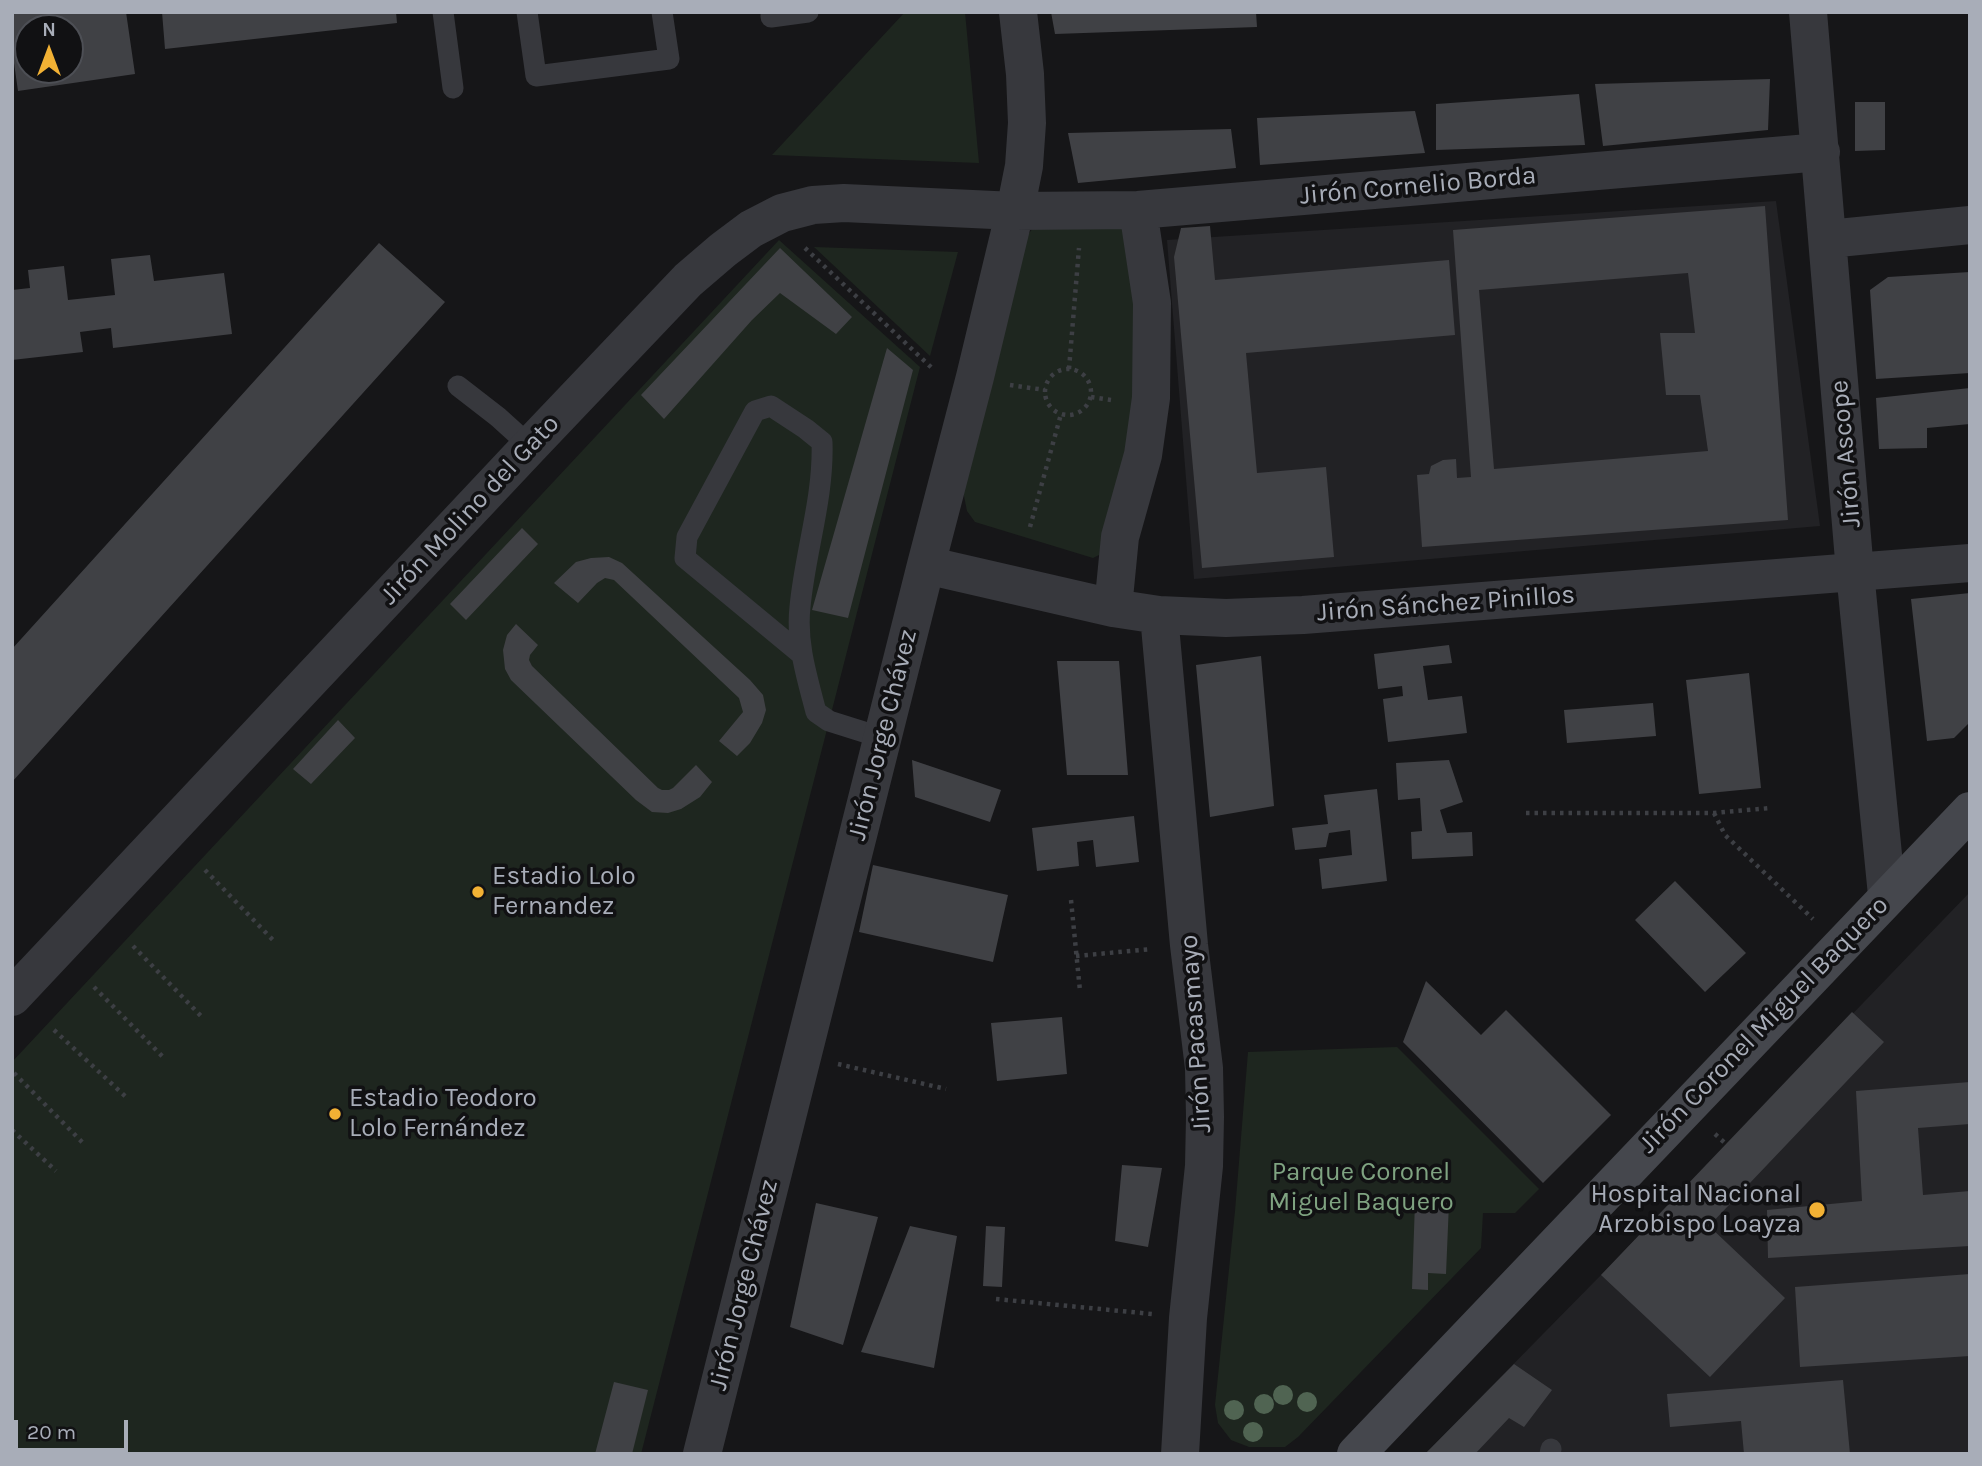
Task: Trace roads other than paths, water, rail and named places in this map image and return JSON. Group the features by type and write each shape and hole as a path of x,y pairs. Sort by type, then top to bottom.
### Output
{"main road":[{"name":"Jirón Coronel Miguel Baquero","path":"1356,1454 1970,811"}],"street":[{"name":"Jirón Jorge Chávez","path":"702,1454 1015,211 1024,166 1027,123 1018,12"},
{"name":"Jirón Ascope","path":"1808,12 1855,572 1887,895"},
{"name":"Jirón Cornelio Borda","path":"1015,211 1138,210 1821,152"},
{"name":"Jirón Molino del Gato","path":"12,997 688,280 723,250 751,229 782,213 813,205 844,203 1015,211"},
{"path":"1113,608 1120,537 1143,455 1151,398 1152,303 1138,210"},
{"path":"1828,239 1970,225"},
{"name":"Jirón Sánchez Pinillos","path":"926,565 1113,608 1159,615 1226,618 1303,615 1970,563"},
{"name":"Jirón Pacasmayo","path":"1159,615 1189,946 1204,1068 1204,1166 1188,1318 1180,1454"}],"lane":[{"path":"443,12 453,88"},
{"path":"527,12 536,76 669,59 662,12"},
{"path":"771,12 771,17 808,12"},
{"path":"458,386 530,446"},
{"path":"801,654 685,558 687,537 755,411 771,406 822,442 823,467 800,608 801,654 816,712 829,722 883,738"}],"place":[{"name":"Estadio Lolo Fernandez","path":"478,892"},
{"name":"Estadio Teodoro Lolo Fernández","path":"335,1114"},
{"name":"Hospital Nacional Arzobispo Loayza","path":"1817,1210"}],"park label":[{"name":"Parque Coronel Miguel Baquero","path":"1361,1188"}]}
